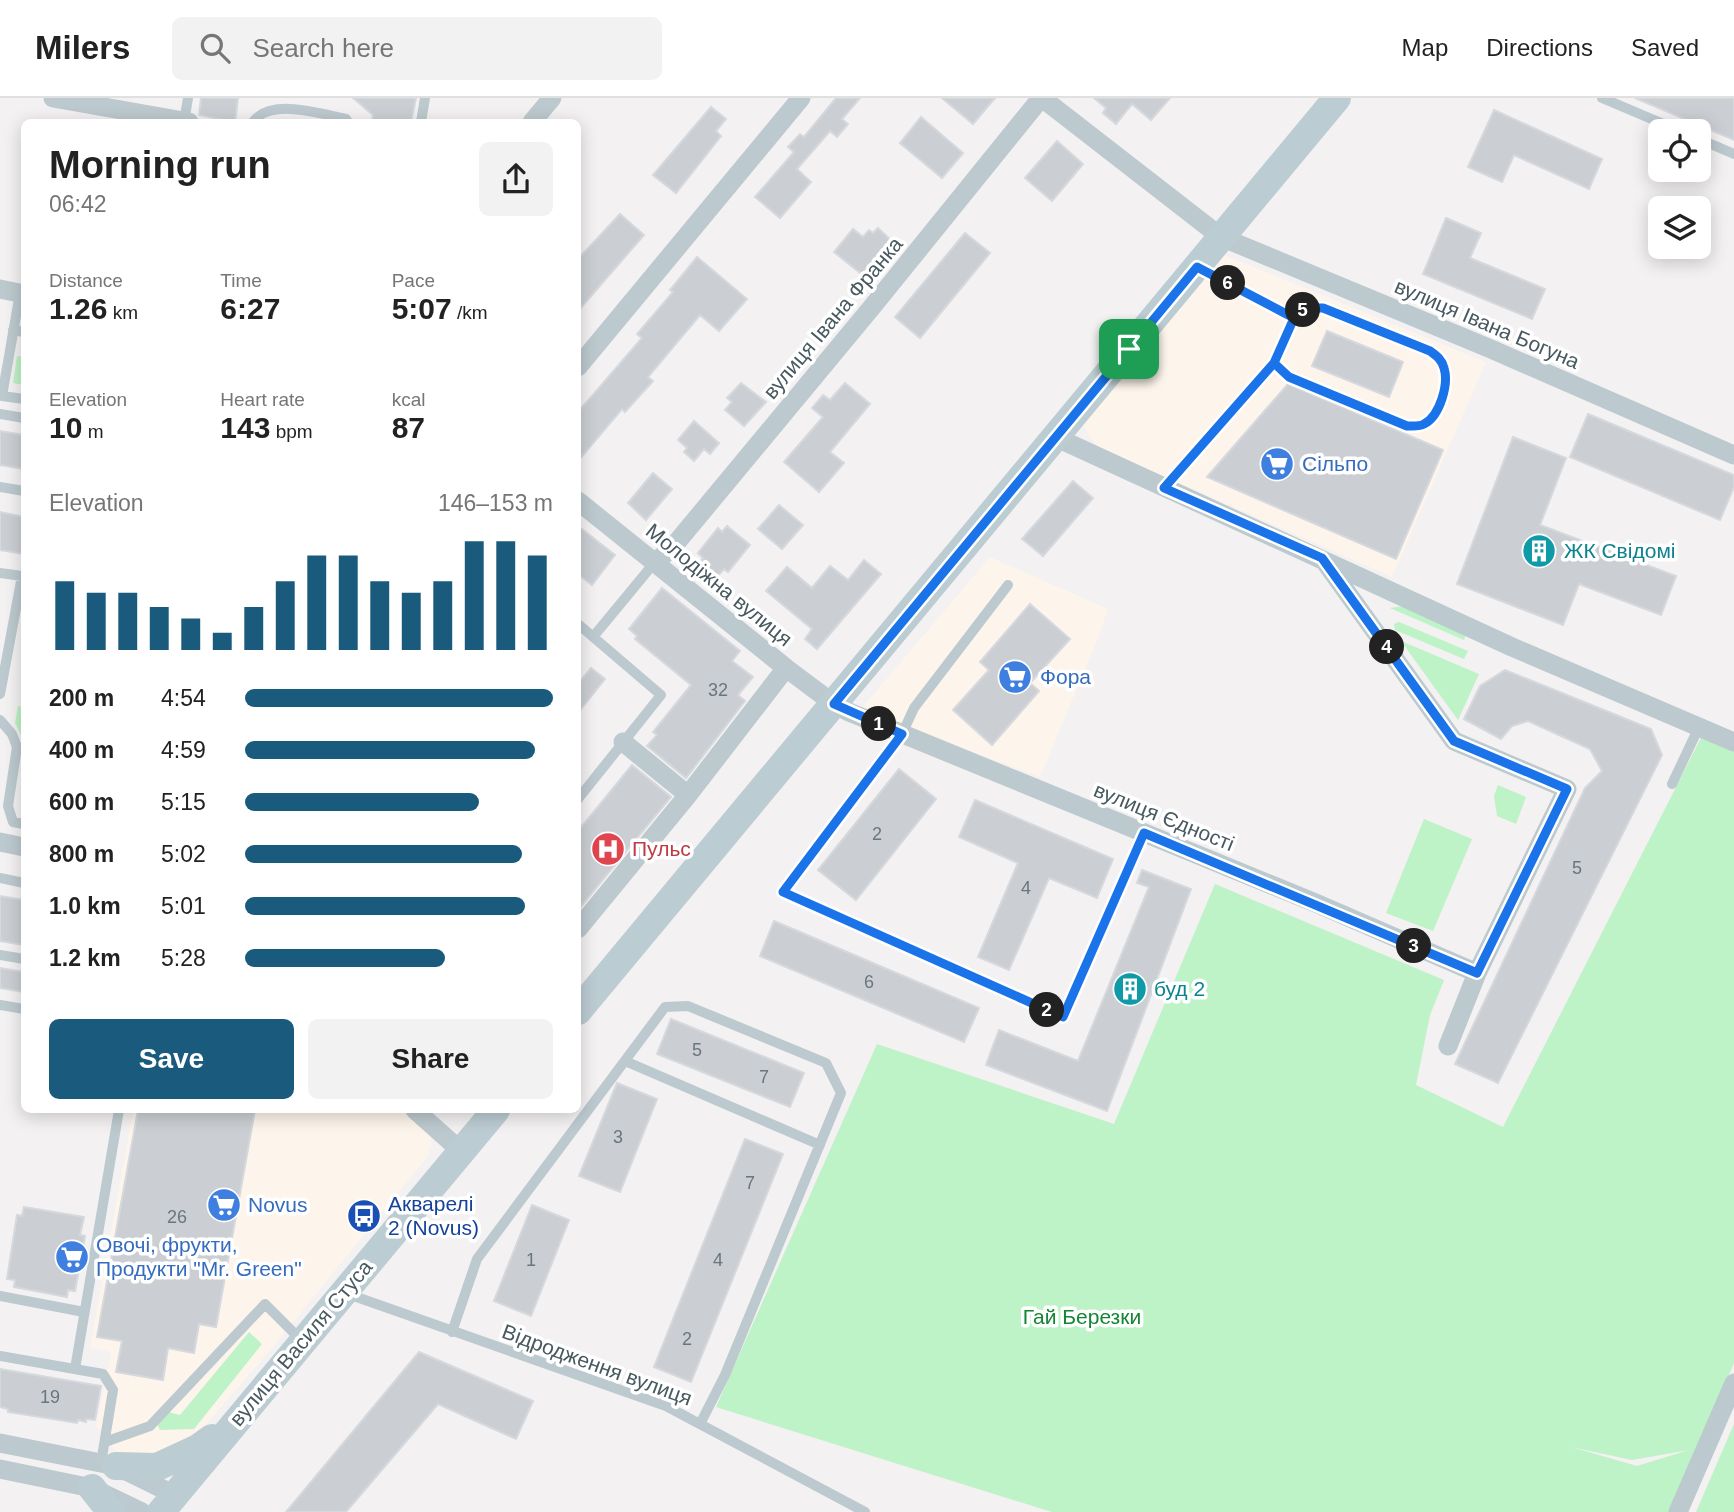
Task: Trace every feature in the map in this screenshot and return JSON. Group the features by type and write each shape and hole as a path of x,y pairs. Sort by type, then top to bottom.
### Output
{"main road":[{"path":"581,1008 1337,98"},
{"name":"вулиця Василя Стуса","path":"168,1504 493,1113"},
{"path":"111,1512 104,1464 157,1467 198,1448 237,1420"}],"street":[{"path":"53,98 101,103 173,119"},
{"path":"534,119 552,98"},
{"path":"581,363 801,98"},
{"name":"вулиця Івана Богуна","path":"1042,98 1221,237 1491,349 1734,455"},
{"name":"вулиця Івана Франка","path":"655,562 672,548 873,307 1042,98"},
{"path":"0,289 21,293"},
{"path":"1055,437 1499,641 1734,742"},
{"name":"Молодіжна вулиця","path":"581,503 834,704"},
{"path":"1322,558 1454,741 1567,789 1477,973 1448,1046"},
{"path":"581,925 688,795 786,668"},
{"name":"вулиця Єдності","path":"834,704 1477,973"},
{"path":"623,742 688,795"},
{"path":"0,842 21,846"},
{"path":"418,1113 461,1151"},
{"path":"1678,1512 1734,1383"},
{"path":"0,1443 104,1464 168,1504"},
{"path":"0,1469 104,1464"},
{"path":"104,1464 142,1512"}],"lane":[{"path":"186,119 188,98"},
{"path":"422,119 425,98"},
{"path":"1602,98 1652,119"},
{"path":"256,119 265,110 279,106 346,119"},
{"path":"1711,144 1734,154"},
{"path":"1197,267 1294,318"},
{"path":"21,306 19,331 2,396 21,399"},
{"path":"1164,488 1274,363 1294,318 1303,310 1323,308 1430,351 1440,359 1445,370 1441,402 1425,424 1407,426 1289,377 1274,363"},
{"path":"0,414 21,418"},
{"path":"0,486 21,490"},
{"path":"593,637 655,562"},
{"path":"0,573 21,576"},
{"path":"0,694 21,581"},
{"path":"1008,585 914,708 902,734 783,892 1063,1017 1144,833"},
{"path":"581,627 661,695 581,795"},
{"path":"0,720 12,734 17,747 8,806 13,822 21,823"},
{"path":"1672,784 1699,727"},
{"path":"0,878 21,882"},
{"path":"0,955 21,958"},
{"path":"0,1004 21,1008"},
{"path":"452,1332 477,1259 665,1007 688,1006 826,1063 841,1093 725,1376 700,1424"},
{"path":"625,1061 820,1145"},
{"path":"75,1369 118,1113"},
{"name":"Відродження вулиця","path":"344,1292 666,1406 865,1512"},
{"path":"0,1296 84,1312"},
{"path":"104,1464 150,1426 265,1304 303,1341"},
{"path":"0,1356 103,1374 113,1390 104,1464"}],"shaded area":[{"path":"1219,253 1486,362 1392,577 1097,447 1082,424"},
{"path":"990,557 1108,609 1040,777 860,710"},
{"path":"132,1113 413,1113 429,1130 432,1143 428,1156 277,1342 198,1434 172,1455 122,1459 112,1446 111,1432 96,1428 111,1352 90,1347"}],"green space":[{"path":"17,356 21,357 21,384 13,383"},
{"path":"1403,606 1466,634 1464,640 1390,608"},
{"path":"1399,622 1468,651 1464,659 1395,630 1394,624"},
{"path":"1401,641 1479,674 1458,720"},
{"path":"18,706 21,706 21,735 15,723"},
{"name":"Гай Березки","path":"1702,736 1734,750 1734,1363 1669,1512 1052,1512 716,1407 877,1044 1114,1124 1215,884 1444,980 1430,1015 1416,1085 1503,1127","holes":["1571,1447 1632,1460 1689,1450 1637,1466"]},
{"path":"1498,785 1526,797 1516,824 1497,816 1494,796"},
{"path":"1424,819 1472,839 1433,931 1386,913"},
{"path":"249,1332 262,1344 194,1429 160,1430 154,1418 168,1412 180,1415"},
{"path":"1734,1424 1734,1512 1696,1512"}],"building":[{"path":"201,98 238,98 235,119 199,115"},
{"path":"353,98 416,98 412,119 372,119 373,115"},
{"path":"836,98 860,98 842,119 848,124 837,137 830,131 797,169 811,182 780,218 755,197 794,152 788,147 800,134 804,137"},
{"path":"942,98 995,98 973,124"},
{"path":"1094,98 1170,98 1151,120 1132,104 1116,124 1103,113 1106,108"},
{"path":"1635,98 1734,98 1734,140 1711,130 1711,119 1684,119"},
{"path":"711,107 726,119 716,131 721,136 676,193 653,175"},
{"path":"1494,110 1602,159 1589,189 1514,155 1502,182 1468,167"},
{"path":"921,117 963,153 942,178 900,143"},
{"path":"1057,141 1083,164 1052,201 1025,178"},
{"path":"620,214 644,235 581,308 581,256"},
{"path":"1446,218 1481,233 1470,258 1545,289 1532,319 1423,274"},
{"path":"878,228 896,245 873,273 869,270 864,276 834,252 853,229 863,237 869,230 873,233"},
{"path":"965,233 990,253 920,338 895,317"},
{"path":"697,257 747,299 719,331 700,315 648,377 653,381 625,412 622,409 581,457 581,409 642,338 637,334 673,292 670,290"},
{"path":"1327,331 1403,362 1389,397 1312,366"},
{"path":"741,383 766,402 744,426 725,410 732,402 727,398"},
{"path":"845,383 870,404 830,452 844,463 819,492 784,462 823,417 812,408 823,395 830,400"},
{"path":"1288,384 1443,450 1396,559 1207,477"},
{"name":"ЖК Свідомі","path":"1588,414 1734,475 1734,487 1720,520 1570,457"},
{"path":"694,421 719,443 710,454 704,449 694,461 684,452 687,448 678,440"},
{"path":"0,431 21,434 21,468 0,465"},
{"name":"ЖК Свідомі","path":"1513,437 1566,458 1540,525 1676,576 1661,615 1579,584 1563,625 1457,584"},
{"path":"653,473 672,489 646,520 628,503"},
{"path":"1073,481 1093,498 1043,556 1022,539"},
{"path":"779,505 803,525 782,549 758,529"},
{"path":"0,512 21,516 21,554 0,550"},
{"path":"727,526 750,545 728,572 724,569 714,580 697,566 703,558 698,553 718,528 722,532"},
{"path":"581,528 615,555 592,585 581,576"},
{"path":"864,560 881,574 817,649 805,639 812,629 766,591 787,567 812,588 830,566 848,580"},
{"path":"662,588 740,651 732,661 753,677 738,695 745,701 686,778 647,746 657,735 653,732 691,685 635,639 637,636 629,629"},
{"path":"1030,604 1070,639 1030,683 1039,691 992,745 953,710 989,670 980,662"},
{"path":"591,668 605,679 581,709 581,680"},
{"path":"1505,670 1651,729 1662,755 1498,1083 1455,1064 1585,788 1602,771 1590,749 1528,721 1512,726 1501,739 1464,719 1480,686"},
{"path":"632,765 671,797 581,906 581,827"},
{"path":"899,769 936,799 856,900 818,870"},
{"path":"975,800 1113,859 1097,898 1049,878 1009,970 978,957 1018,863 959,837"},
{"name":"буд 2","path":"1142,870 1191,889 1107,1111 986,1065 999,1030 1078,1061 1149,887 1137,883"},
{"path":"0,896 21,900 21,944 0,941"},
{"path":"774,921 979,1008 964,1042 760,956"},
{"path":"0,968 21,972 21,992 0,988"},
{"path":"671,1019 804,1073 790,1107 657,1054"},
{"path":"617,1083 657,1099 620,1192 579,1176"},
{"path":"137,1113 254,1113 216,1327 199,1324 194,1353 168,1348 163,1380 116,1372 122,1341 97,1337"},
{"path":"745,1139 783,1154 691,1382 654,1367"},
{"path":"532,1205 569,1220 531,1316 494,1301"},
{"path":"24,1207 84,1217 80,1235 85,1236 75,1291 68,1290 67,1297 14,1287 15,1280 7,1279 17,1215 22,1216"},
{"path":"419,1352 533,1401 516,1439 438,1404 346,1512 286,1512"},
{"path":"0,1369 101,1386 95,1420 78,1420 77,1423 8,1412 8,1409 0,1407"}],"place":[{"name":"Сільпо","path":"1277,464"},
{"name":"ЖК Свідомі","path":"1539,551"},
{"name":"Фора","path":"1015,677"},
{"name":"Пульс","path":"608,849"},
{"name":"буд 2","path":"1130,989"},
{"name":"Novus","path":"224,1205"},
{"name":"Акварелі 2 (Novus)","path":"364,1216"},
{"name":"Овочі, фрукти, Продукти \"Mr. Green\"","path":"72,1257"}],"route":[{"path":"1129,349 834,704 902,734 783,892 1063,1017 1144,833 1477,973 1567,789 1454,741 1322,558 1164,488 1274,363 1294,318 1303,310 1323,308 1430,351 1440,359 1445,370 1445,387 1441,402 1425,424 1407,426 1289,377 1274,363 1281,350 1294,318 1197,267 1129,349"}]}
